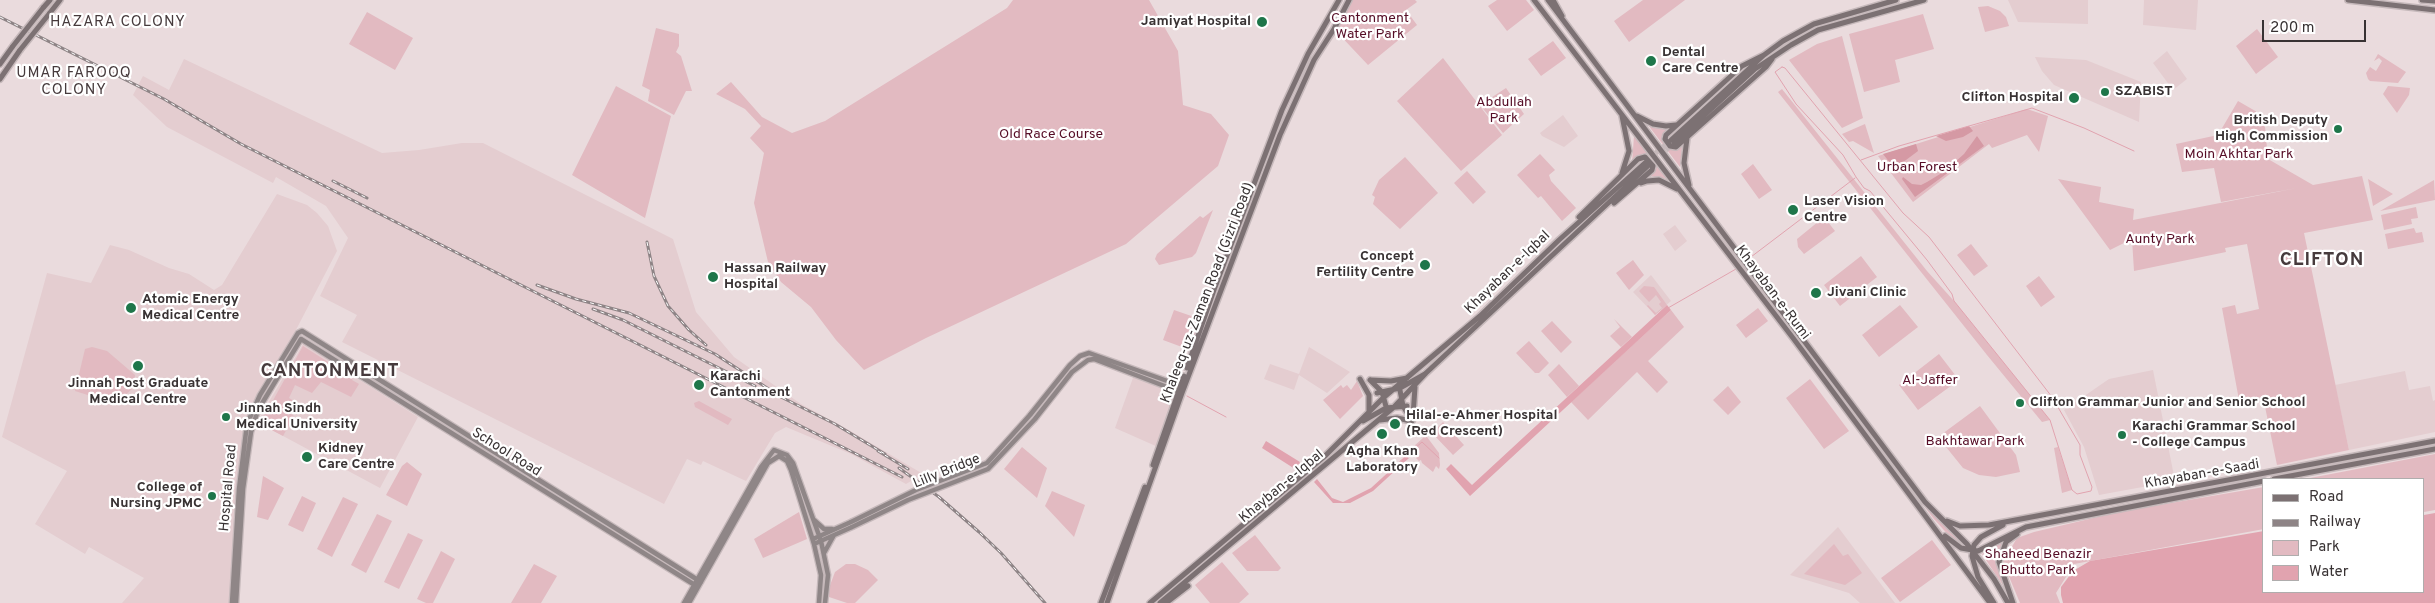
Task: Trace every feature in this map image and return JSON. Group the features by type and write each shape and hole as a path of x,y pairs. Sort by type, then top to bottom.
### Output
{"main road":[{"path":"0,64 50,0"},
{"path":"0,79 20,50 60,0"},
{"name":"Khaleeq-uz-Zaman Road (Gizri Road)","path":"1181,389 1214,287 1282,110 1308,54 1339,0"},
{"name":"Khaleeq-uz-Zaman Road (Gizri Road)","path":"1107,603 1181,389 1280,135 1314,60 1334,29 1349,0"},
{"name":"Khayaban-e-Rumi","path":"1534,0 1793,338 1990,603"},
{"name":"Khayaban-e-Rumi","path":"1548,0 1925,502 1975,551 2008,603"},
{"path":"1553,0 1566,24"},
{"path":"1775,55 1766,67 1688,137 1672,148 1665,139 1742,66 1764,55 1814,24 1896,0"},
{"path":"1764,55 1673,141 1755,69 1818,30 1924,0"},
{"path":"2348,0 2435,10"},
{"path":"2422,0 2435,1"},
{"path":"1618,180 1626,167 1629,152 1628,139 1621,113"},
{"path":"1632,113 1653,124 1672,126 1680,123"},
{"path":"1688,137 1684,163 1692,192"},
{"path":"1552,256 1558,253 1652,170 1653,166 1645,157 1638,159 1559,240"},
{"name":"Khayaban-e-Iqbal","path":"1381,394 1399,386 1480,316 1559,240 1648,164 1426,373 1415,387 1394,407"},
{"path":"1255,180 1262,182"},
{"path":"1629,189 1652,180 1665,182 1680,191"},
{"name":"School Road","path":"301,331 422,410"},
{"name":"Hospital Road","path":"232,603 239,489 247,424 260,395 301,331"},
{"path":"1793,338 1799,334"},
{"name":"School Road","path":"301,339 469,439 697,584"},
{"name":"Hospital Road","path":"236,603 243,489 251,432 258,410 301,339"},
{"path":"1801,350 1808,345"},
{"name":"Lilly Bridge","path":"851,525 916,490 988,463 1070,365 1082,355 1094,353 1170,383"},
{"name":"Lilly Bridge","path":"851,525 908,500 988,469 1005,453 1072,372 1085,360 1094,360 1181,389"},
{"path":"1412,418 1402,400 1399,386 1426,373"},
{"path":"1358,424 1387,411 1381,394 1370,380 1390,381 1408,378"},
{"path":"1360,379 1368,395 1368,413"},
{"path":"1170,383 1183,380"},
{"path":"1170,383 1181,389"},
{"path":"1412,418 1415,387"},
{"name":"Khayban-e-Iqbal","path":"1150,603 1326,455 1368,413 1381,394"},
{"path":"1394,407 1405,406"},
{"name":"Khayban-e-Iqbal","path":"1160,603 1394,407"},
{"path":"1378,420 1412,418"},
{"name":"Khayaban-e-Saadi","path":"2019,520 2435,441"},
{"name":"Khayaban-e-Saadi","path":"2279,478 2435,449"},
{"path":"689,603 697,584 772,450 787,455 793,463 820,539 828,575 825,603"},
{"path":"684,603 768,463 777,457 785,459 791,470 814,542 821,576 819,603"},
{"name":"Khaleeq-uz-Zaman Road (Gizri Road)","path":"1101,603 1155,466"},
{"name":"Khayaban-e-Saadi","path":"1975,551 2015,531 2035,525 2262,481"},
{"path":"812,517 820,526 828,530 851,525"},
{"path":"1942,519 1952,524 1969,527 2019,520"},
{"path":"1994,603 1974,568 1977,541 1985,533 2019,520"},
{"path":"814,542 845,525"},
{"path":"820,539 834,535 851,525"},
{"path":"2013,603 2001,570 2000,554 2006,542 2012,536 2035,525"},
{"path":"1937,530 1954,544 1975,551"},
{"path":"824,553 834,535"},
{"path":"1166,603 1200,574 1210,562"}],"shaded area":[{"path":"2008,0 2088,0 2088,24 2018,22"},
{"path":"2144,0 2198,0 2196,30 2143,25"},
{"path":"2167,51 2187,79 2173,90 2153,63"},
{"name":"SZABIST","path":"2035,57 2086,60 2141,82 2139,122 2054,85 2042,71"},
{"path":"184,59 382,153 419,150 462,143 483,143 673,239 696,312 734,357 801,404 923,474 906,484 851,454 786,427 775,433 746,481 703,461 701,465 687,459 664,504 342,342 357,315 320,296 348,238 326,206 276,177 273,183 167,127 133,95 143,76 169,90"},
{"path":"1563,115 1578,136 1564,147 1542,136 1540,133"},
{"path":"1969,126 1973,131 1963,137 1946,141 1936,136"},
{"path":"1977,136 1984,146 1915,197 1902,179 1903,177 1912,184 1921,185 1927,182 1945,171 1964,154"},
{"path":"1916,144 1918,151 1902,163 1898,173 1883,154"},
{"path":"277,194 307,205 317,213 328,226 337,251 247,424 232,603 122,603 144,578 89,547 85,554 35,524 67,471 2,437 47,273 91,283 110,245 129,250 169,268 189,274 214,290 222,285"},
{"path":"1675,225 1687,241 1675,251 1663,234"},
{"path":"1651,275 1671,301 1655,315 1633,292"},
{"path":"303,344 418,417 380,488 257,422"},
{"path":"1309,347 1350,372 1327,393 1299,375 1294,390 1264,379 1270,364 1299,374"},
{"name":"Karachi Grammar School - College Campus","path":"2153,370 2175,481 2099,495 2084,447 2064,410 2109,379"},
{"path":"2405,371 2409,390 2430,386 2433,401 2435,400 2435,432 2349,450 2335,385"},
{"path":"1134,375 1174,389 1179,387 1158,447 1115,428"},
{"path":"1838,527 1895,603 1860,603 1849,593 1790,575"}],"green space":[{"name":"Old Race Course","path":"1013,0 1149,0 1178,51 1183,105 1211,114 1229,135 1218,166 1126,244 926,338 864,370 836,340 811,307 781,282 768,262 754,203 764,153 750,138 761,126 745,109 716,94 731,82 762,117 792,133 825,121 1007,8"},
{"name":"Cantonment Water Park","path":"1349,0 1415,0 1417,2 1406,10 1417,25 1368,65 1334,29"},
{"path":"1497,0 1526,0 1534,10 1507,31 1488,6"},
{"path":"1643,0 1685,0 1629,42 1614,21"},
{"path":"1988,6 2000,11 2006,17 2009,26 1985,32 1978,7"},
{"path":"367,12 413,38 395,70 349,44"},
{"path":"1923,14 1934,49 1895,60 1900,82 1864,92 1849,34"},
{"path":"656,28 679,34 679,46 676,52 681,56 692,91 686,91 674,115 648,101 650,90 642,86"},
{"path":"2257,29 2278,57 2256,74 2236,46"},
{"path":"1842,36 1863,118 1842,128 1789,60 1817,44"},
{"path":"1553,41 1566,58 1541,76 1528,59"},
{"path":"2378,54 2406,72 2398,83 2370,81 2368,79 2366,73 2370,67 2376,71 2382,61 2379,58 2374,61"},
{"path":"1443,58 1502,135 1461,171 1397,101"},
{"path":"616,86 671,116 645,218 572,175"},
{"path":"2388,86 2410,88 2409,95 2397,113 2383,94"},
{"name":"Abdullah Park","path":"1506,88 1524,114 1503,133 1480,105"},
{"path":"1782,89 1927,271 1954,301 2050,420 2042,422 1987,355 1778,92"},
{"path":"2238,101 2264,116 2268,159 2313,185 2362,176 2373,220 2304,233 2349,450 2277,465 2263,397 2239,400 2222,308 2235,305 2237,314 2259,309 2247,244 2225,248 2226,252 2134,271 2132,239 2110,250 2058,179 2101,187 2099,202 2134,209 2133,220 2297,188 2221,202 2214,168 2182,172 2176,144 2218,135"},
{"name":"Urban Forest","path":"2027,109 2048,116 2039,152 2027,135 1992,148 1989,144 1913,202 1878,156"},
{"path":"1865,124 1874,153 1853,141 1849,142 1842,134"},
{"path":"1648,125 1670,128 1662,138 1669,149 1674,150 1682,147 1680,167"},
{"path":"1634,136 1667,179 1650,176 1653,171 1647,155 1641,155 1632,163"},
{"path":"1540,154 1555,170 1549,175 1551,181 1576,208 1562,221 1541,196 1538,198 1517,175"},
{"path":"1405,157 1438,193 1400,229 1373,204 1375,197 1372,195 1379,180"},
{"path":"1753,164 1772,190 1759,199 1741,174"},
{"path":"1467,171 1486,192 1473,204 1454,183"},
{"path":"2368,179 2393,194 2373,206"},
{"path":"2434,180 2435,200 2380,211"},
{"path":"2416,207 2418,218 2411,219 2412,224 2384,230 2381,215"},
{"path":"1213,210 1196,253 1192,257 1159,265 1155,259 1157,254 1200,216 1203,218"},
{"path":"1824,217 1835,231 1804,254 1798,247 1797,239"},
{"path":"2414,228 2416,233 2422,232 2424,242 2388,249 2385,234"},
{"path":"1971,244 1988,266 1974,276 1957,255"},
{"path":"1861,256 1877,277 1840,306 1824,285"},
{"path":"1633,260 1644,275 1629,290 1616,273"},
{"path":"2039,276 2055,297 2041,307 2026,286"},
{"path":"1644,286 1654,287 1667,305 1655,315 1647,306 1656,313 1662,308 1659,304 1661,302 1656,295 1649,302 1639,291"},
{"path":"1900,305 1918,327 1879,357 1862,335"},
{"path":"1758,308 1768,321 1746,338 1736,325"},
{"path":"1174,310 1200,319 1190,350 1163,340"},
{"path":"1671,310 1684,327 1648,361 1668,382 1657,393 1637,372 1588,420 1571,402"},
{"path":"1614,319 1632,337 1621,347 1610,336 1620,327"},
{"path":"1552,321 1572,342 1561,353 1541,331"},
{"path":"1529,341 1549,363 1539,373 1535,373 1516,353"},
{"path":"303,346 353,378 352,380 359,384 351,397 321,382 312,393 295,385 289,398 302,406 297,414 287,408 286,411 294,416 283,436 260,424"},
{"path":"92,347 107,351 135,375 134,387 116,404 75,391 85,349"},
{"name":"Al-Jaffer","path":"1939,354 1959,380 1918,410 1899,385"},
{"path":"1559,364 1579,386 1567,397 1548,375"},
{"path":"1821,364 1931,511 1965,546 1952,539 1933,518 1843,399 1819,365"},
{"path":"1810,379 1849,431 1824,449 1786,398"},
{"path":"1357,381 1363,396 1340,419 1323,400 1341,385 1343,388 1347,385 1351,390"},
{"path":"1728,386 1741,402 1728,415 1713,400"},
{"path":"699,401 732,419 728,425 695,407 694,403"},
{"name":"Bakhtawar Park","path":"1980,406 2016,455 2020,472 1996,477 1979,475 1963,468 1938,437"},
{"path":"1443,422 1464,445 1453,455 1432,433"},
{"path":"1424,437 1427,437 1439,453 1439,469 1436,466 1433,472 1421,460 1419,461 1416,458 1419,452 1413,447"},
{"path":"1022,447 1047,468 1037,498 1004,469"},
{"path":"2058,447 2072,490 2062,493 2054,448"},
{"path":"2435,454 2435,510 2425,512 2425,478 2310,478"},
{"path":"407,462 422,474 407,506 386,495 402,466"},
{"path":"263,476 284,488 268,520 257,517"},
{"name":"Shaheed Benazir Bhutto Park","path":"2262,487 2262,529 2074,564 2056,593 2060,603 2020,603 2003,562 2017,538 2034,532 2119,512"},
{"path":"1052,491 1085,505 1074,537 1045,506"},
{"path":"302,496 316,503 303,532 288,525"},
{"path":"343,497 358,504 332,557 317,549"},
{"path":"799,512 807,539 763,558 754,539"},
{"path":"377,514 392,521 366,573 351,565"},
{"path":"408,533 423,540 399,589 384,582"},
{"path":"1255,535 1281,568 1278,571 1247,571 1232,553"},
{"path":"1932,540 1951,565 1900,602 1881,578"},
{"path":"2002,543 1998,553 1997,564 2008,593 1982,554"},
{"path":"1834,544 1843,556 1848,554 1862,573 1845,585 1804,574"},
{"path":"441,551 455,559 433,603 426,603 417,599"},
{"path":"1222,562 1249,594 1239,603 1210,603 1195,585"},
{"path":"534,564 557,576 541,603 511,603"},
{"path":"846,564 855,564 868,570 878,580 855,603 847,603 826,596 835,572"}],"water":[{"path":"1667,305 1671,310 1470,496 1446,469 1451,464 1472,485"},
{"path":"1266,441 1300,462 1295,469 1262,448"},
{"path":"1406,456 1409,458 1373,491 1350,503 1333,503 1314,482 1317,479 1332,498 1343,502 1371,488"},
{"path":"2435,513 2435,603 2063,603 2061,595 2061,587 2073,571 2090,561 2262,531 2262,593 2425,593 2425,515"}],"waterway":[{"path":"1782,67 1785,68 1903,213 1929,237 2052,397 2080,445 2080,455 2092,487 2091,491 2077,494 2072,490 2050,420 1954,301 1952,294 1927,260 1870,191 1864,188 1843,155 1796,104 1775,72 1782,67"},
{"path":"1861,160 1899,146 2032,108 2084,128 2134,151"},
{"path":"1747,260 1855,178"},
{"path":"1668,308 1736,269"},
{"path":"1187,396 1226,417"},
{"path":"1397,464 1422,442 1439,458"},
{"path":"1299,463 1306,468"}],"tunnel":[{"path":"1650,158 1670,141"},
{"path":"1649,165 1674,143"}],"railway":[{"path":"0,17 164,99 241,144 902,477"},
{"path":"333,181 367,198"},
{"path":"647,242 654,276 668,306 689,330 706,345"},
{"path":"537,285 576,299 629,313 715,354 781,397 835,424 885,454"},
{"path":"593,309 623,320 755,386"},
{"path":"878,451 908,469"},
{"path":"899,468 939,497 979,532 1001,553 1045,603"}],"place":[{"name":"Jamiyat Hospital","path":"1262,22"},
{"name":"Dental Care Centre","path":"1651,61"},
{"name":"SZABIST","path":"2105,92"},
{"name":"Clifton Hospital","path":"2074,98"},
{"name":"British Deputy High Commission","path":"2338,129"},
{"name":"Laser Vision Centre","path":"1793,210"},
{"name":"Concept Fertility Centre","path":"1425,265"},
{"name":"Hassan Railway Hospital","path":"713,277"},
{"name":"Jivani Clinic","path":"1816,293"},
{"name":"Atomic Energy Medical Centre","path":"131,308"},
{"name":"Jinnah Post Graduate Medical Centre","path":"138,366"},
{"name":"Karachi Cantonment","path":"699,385"},
{"name":"Clifton Grammar Junior and Senior School","path":"2020,403"},
{"name":"Jinnah Sindh Medical University","path":"226,417"},
{"name":"Hilal-e-Ahmer Hospital (Red Crescent)","path":"1395,424"},
{"name":"Agha Khan Laboratory","path":"1382,434"},
{"name":"Karachi Grammar School - College Campus","path":"2122,435"},
{"name":"Kidney Care Centre","path":"307,457"},
{"name":"College of Nursing JPMC","path":"212,496"}],"district":[{"name":"HAZARA COLONY","path":"118,23"},
{"name":"UMAR FAROOQ COLONY","path":"74,82"},
{"name":"CLIFTON","path":"2322,261"},
{"name":"CANTONMENT","path":"330,372"}],"park label":[{"name":"Moin Akhtar Park","path":"2239,155"},
{"name":"Aunty Park","path":"2160,240"}]}
